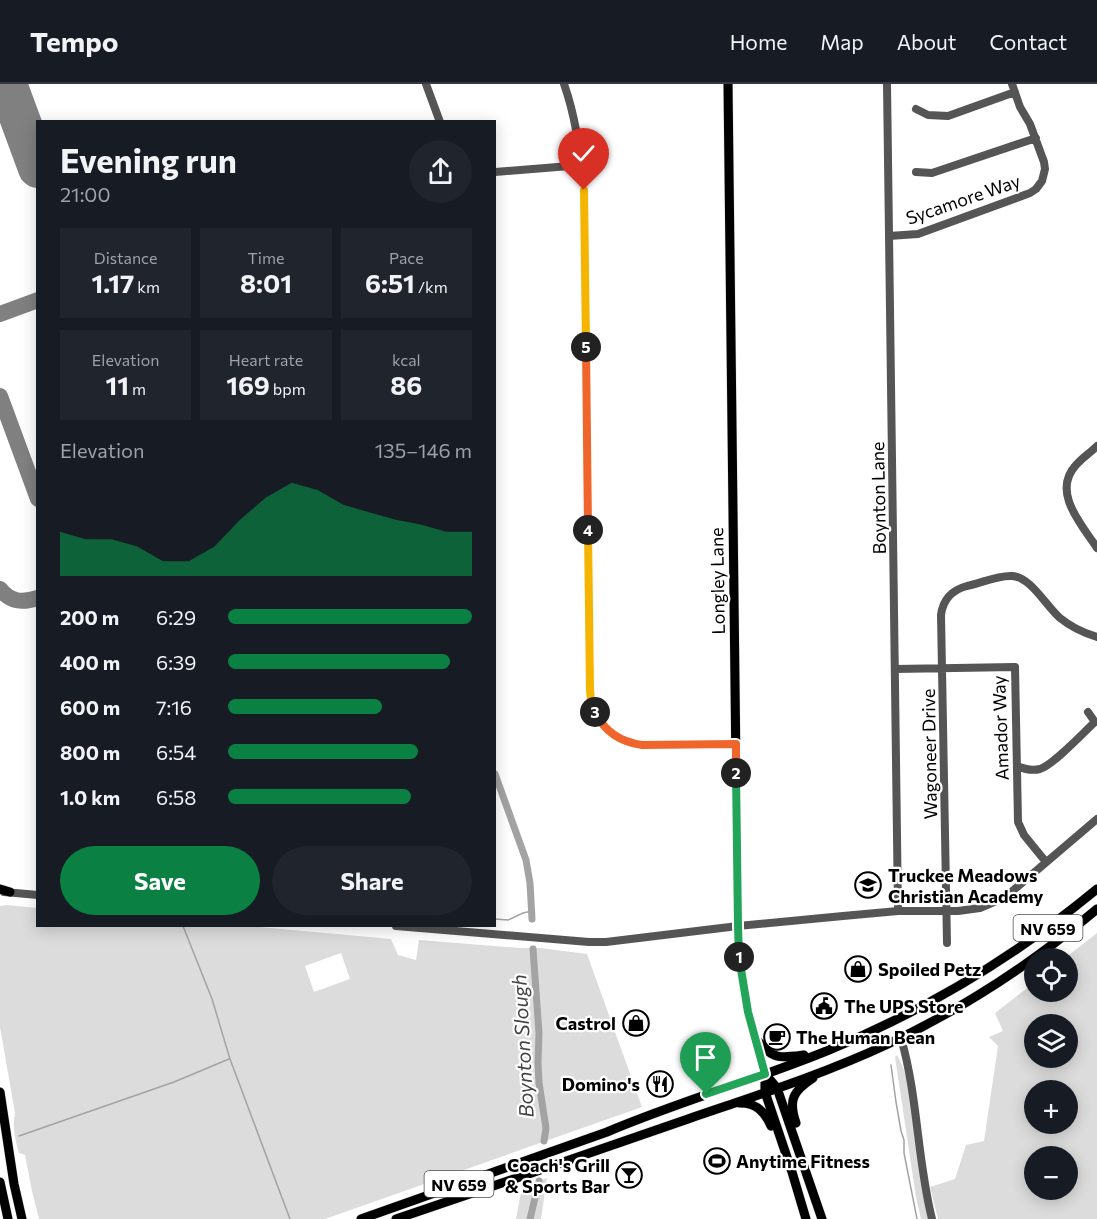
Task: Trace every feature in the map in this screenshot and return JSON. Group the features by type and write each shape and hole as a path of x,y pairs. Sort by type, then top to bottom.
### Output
{"main road":[{"name":"Longley Lane","path":"728,84 740,964 743,988 765,1074 765,1092 806,1219"},
{"name":"NV 659","path":"361,1219 607,1132 647,1115 765,1074 862,1036 972,978 1041,933 1097,889"},
{"name":"NV 659","path":"396,1219 777,1088 901,1038 987,990 1097,909"},
{"path":"754,1036 764,1050 780,1057 804,1055 829,1049"},
{"path":"810,1184 792,1113 792,1104 794,1095 800,1087 829,1068"},
{"name":"Longley Lane","path":"765,1074 777,1088 822,1219"},
{"path":"0,1092 14,1184 22,1219"},
{"path":"731,1104 746,1103 757,1107 764,1113 800,1199"},
{"path":"391,1219 400,1211 460,1190 492,1172"},
{"path":"0,1182 8,1219"}],"street":[{"path":"426,84 439,120"},
{"path":"564,84 573,114 584,190 591,700 593,709 603,725 616,736 633,743 642,745 736,744"},
{"name":"Boynton Lane","path":"888,84 898,911"},
{"path":"916,109 928,115 948,116 1013,88 1036,138 932,173 916,172"},
{"name":"Sycamore Way","path":"889,236 918,234 1036,189 1042,181 1045,169 1036,138"},
{"path":"496,172 582,165"},
{"path":"1097,446 1076,465 1066,486 1071,509 1097,548"},
{"name":"Wagoneer Drive","path":"947,943 941,615 944,603 947,597 959,588 1003,576 1016,577 1029,583 1069,624 1097,637"},
{"name":"Amador Way","path":"895,669 1015,667 1018,822 1024,835 1046,862"},
{"path":"1017,766 1036,770 1048,765 1096,722 1088,712"},
{"path":"409,927 613,942 738,926 898,911 969,910 990,905 1010,893 1097,819"},
{"path":"2,892 36,895"},
{"path":"901,1038 912,1081 922,1171 932,1219"}],"shaded area":[{"path":"0,906 36,908 36,927 259,927 391,939 398,955 416,960 419,940 540,948 587,954 642,1107 325,1219 39,1219 25,1155 19,1153 15,1138 15,1113 0,1027","holes":["341,953 350,979 314,992 305,966"]},
{"path":"1097,933 1097,1219 938,1219 930,1187 955,1179 966,1145 984,1141 998,1046 989,1037 1003,1031 995,1013 1024,991 1024,1002 1078,1002 1078,948"},
{"path":"897,1055 906,1075 929,1219 921,1219 916,1197 895,1057"},
{"path":"547,1178 541,1219 516,1219 522,1187"}],"waterway":[{"path":"496,777 526,860 532,919"},
{"path":"496,919 508,920 532,911"},
{"path":"183,927 212,999 230,1059 290,1219"},
{"name":"Boynton Slough","path":"533,949 539,1033 539,1083 546,1128 544,1141"},
{"path":"19,1136 174,1082 229,1059"},
{"path":"891,1065 904,1140 904,1153 917,1219"},
{"name":"Boynton Slough","path":"530,1219 539,1181"}],"taxiway":[{"path":"0,314 36,301"},
{"path":"0,396 36,494"},
{"path":"0,589 12,599 27,601 36,599"}],"runway":[{"path":"7,84 36,163"}],"place":[{"name":"Truckee Meadows Christian Academy","path":"868,885"},
{"name":"Spoiled Petz","path":"858,969"},
{"name":"The UPS Store","path":"824,1006"},
{"name":"Castrol","path":"636,1023"},
{"name":"The Human Bean","path":"777,1037"},
{"name":"Domino's","path":"660,1084"},
{"name":"Anytime Fitness","path":"717,1161"},
{"name":"Coach's Grill & Sports Bar","path":"629,1175"}],"route":[{"path":"584,190 591,700 603,725 616,736 633,743 642,745 736,744 740,964 748,1012 765,1074 706,1094"}]}
